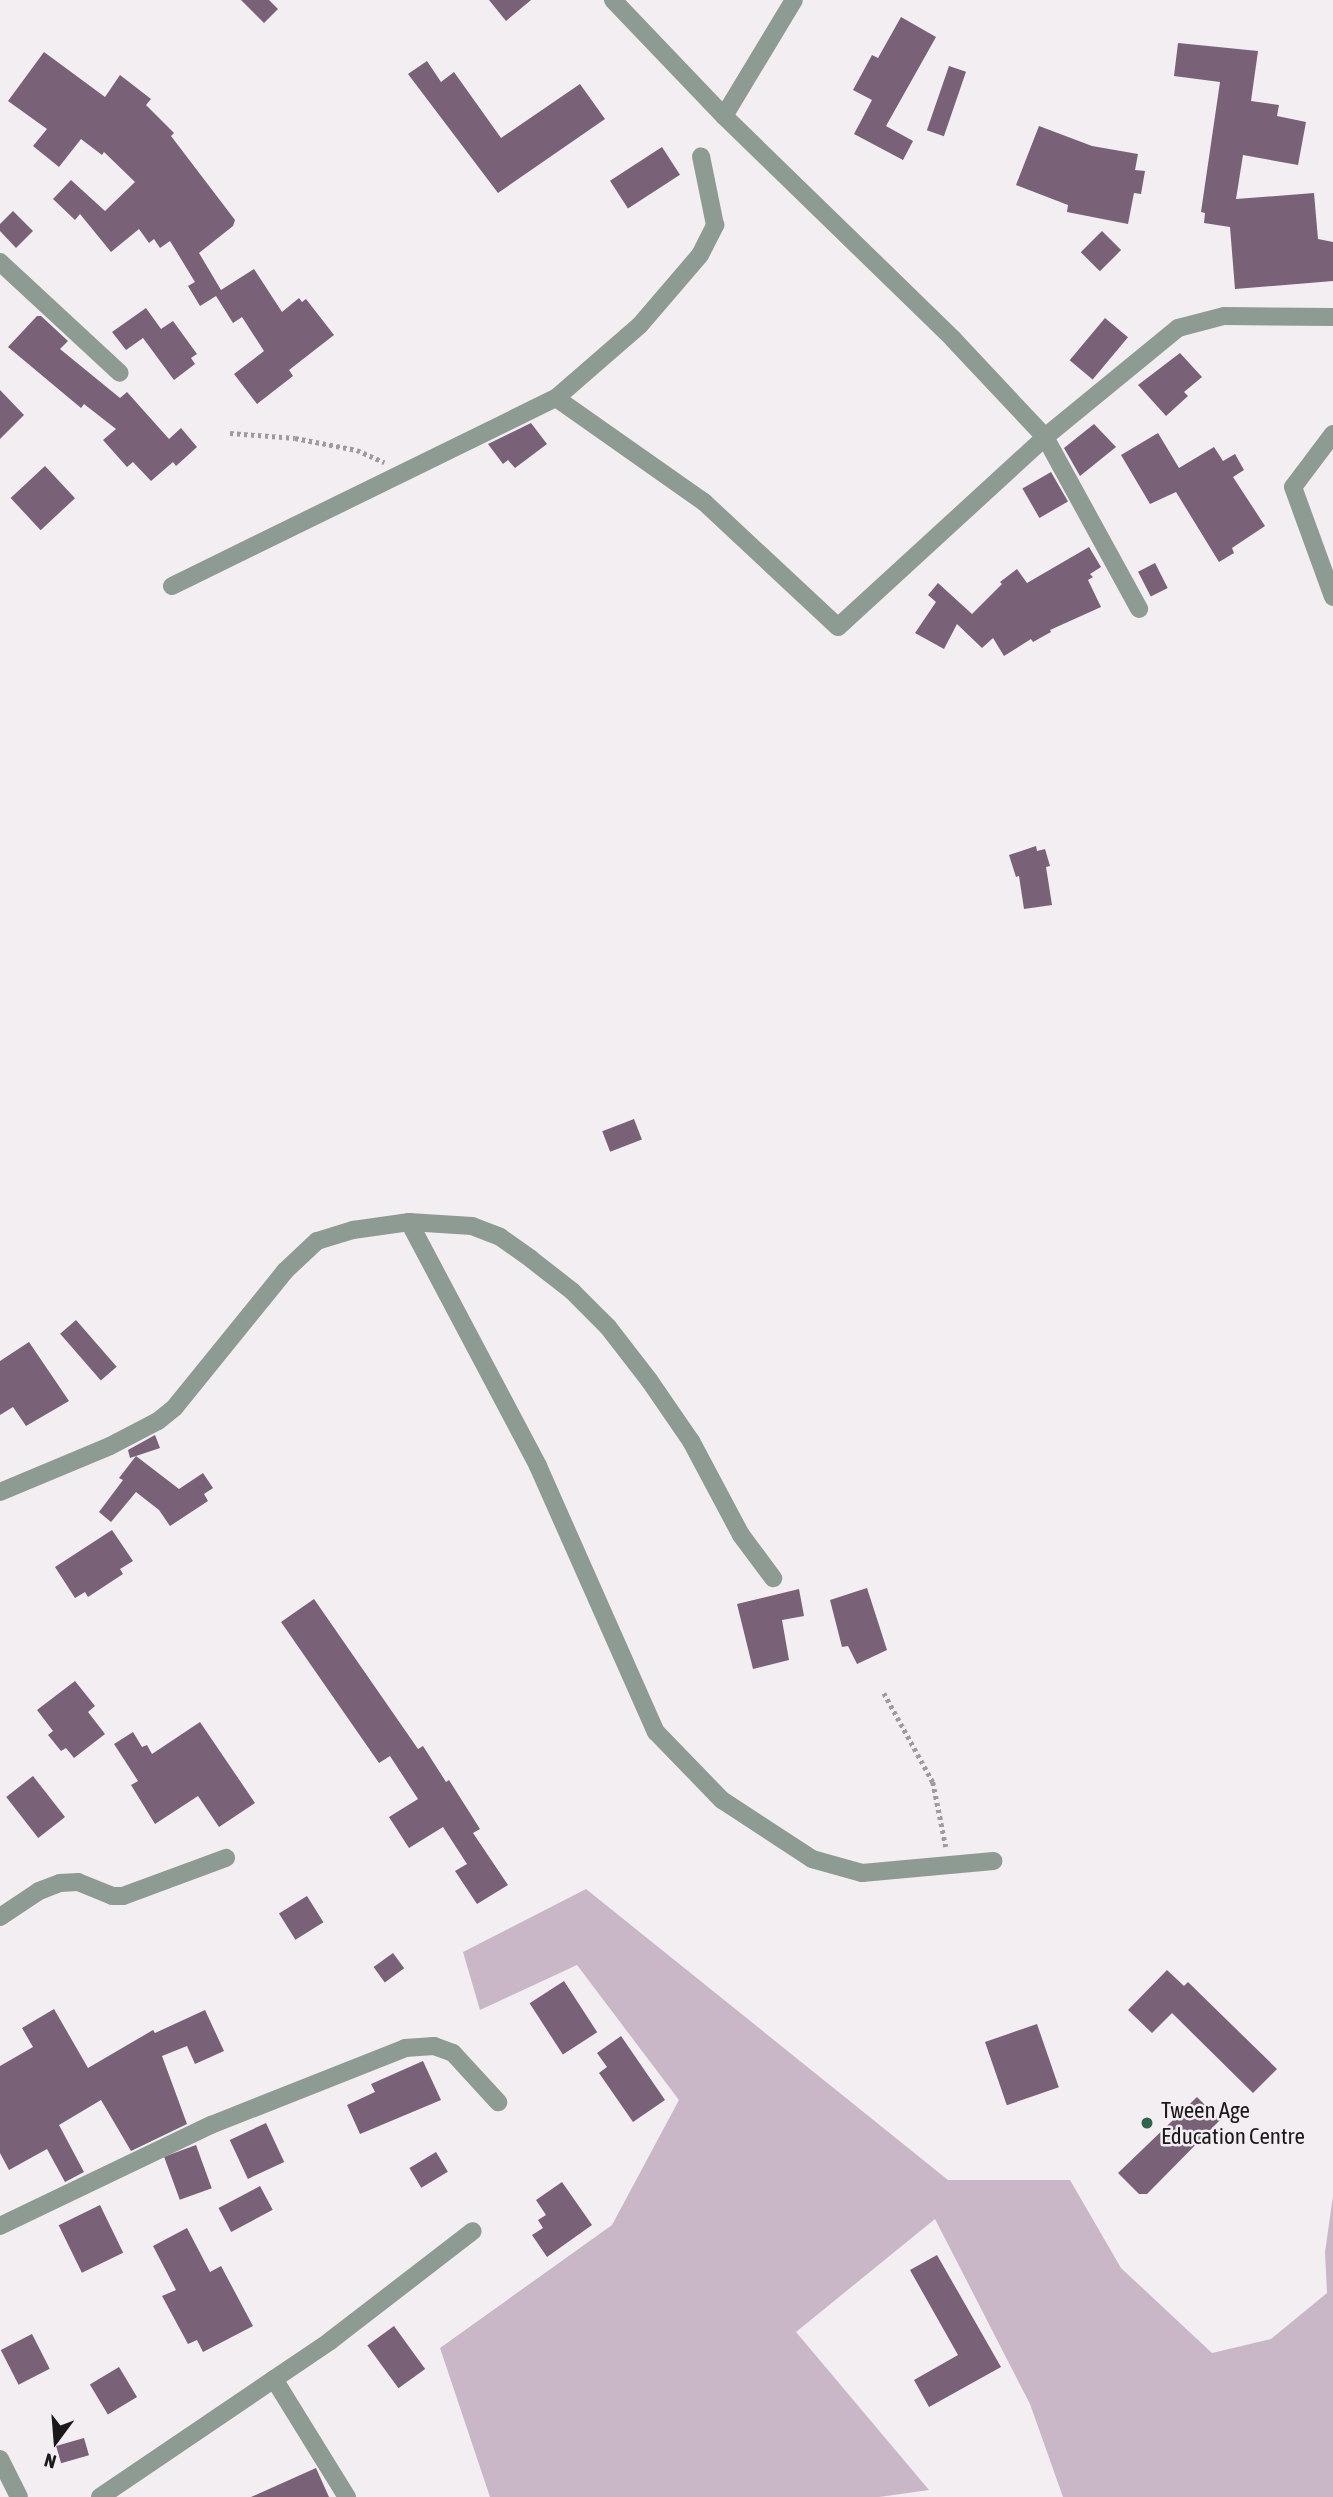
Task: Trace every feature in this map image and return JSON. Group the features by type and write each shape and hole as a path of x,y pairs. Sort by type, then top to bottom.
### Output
{"street":[{"path":"724,117 793,0"},
{"path":"624,4 724,117 883,268 1045,437 1139,609"},
{"path":"172,586 556,398 640,325 700,255 716,225 701,156"},
{"path":"0,262 120,373"},
{"path":"556,398 705,502 838,627 1045,437 1178,328 1224,316 1333,317"},
{"path":"1333,435 1293,487 1333,597"},
{"path":"0,1492 110,1446 158,1421 175,1406 285,1270 317,1241 353,1230 409,1223 472,1226 500,1237 572,1291 608,1327 691,1441 741,1535 773,1578"},
{"path":"409,1223 538,1466 656,1732 722,1800 813,1858 862,1874 993,1861"},
{"path":"0,1917 39,1891 61,1883 78,1882 112,1896 123,1896 226,1858"},
{"path":"0,2227 211,2125 405,2048 434,2046 453,2053 498,2102"},
{"path":"100,2497 330,2341 473,2231"},
{"path":"274,2379 347,2497"},
{"path":"0,2459 19,2497"}],"path":[{"path":"230,433 295,438 357,450 389,464 402,474"},
{"path":"884,1693 933,1782 950,1865"}],"shaded area":[{"path":"586,1889 948,2180 1070,2180 1121,2268 1212,2353 1271,2339 1327,2293 1325,2252 1333,2196 1333,2497 1063,2497 1030,2404 935,2219 796,2332 929,2490 879,2497 490,2497 440,2348 612,2225 679,2100 577,1965 480,2010 463,1952"}],"building":[{"path":"241,0 269,0 278,9 264,23"},
{"path":"489,0 531,0 506,21"},
{"path":"901,17 936,37 886,126 913,141 903,160 854,134 872,100 853,90 872,55 878,58"},
{"path":"1178,43 1258,51 1251,101 1279,105 1277,116 1306,122 1298,165 1243,155 1236,199 1314,193 1318,239 1333,242 1333,281 1235,289 1230,227 1204,223 1205,213 1201,212 1220,82 1174,76"},
{"path":"44,52 105,97 120,75 151,99 146,105 174,133 171,136 235,220 233,226 199,253 221,290 254,269 282,312 299,298 302,302 306,299 334,335 289,370 293,376 257,404 234,374 264,351 242,317 233,323 216,296 200,306 188,286 195,282 170,241 160,248 154,239 149,243 139,229 111,252 80,214 75,220 53,199 71,180 105,211 135,182 104,152 102,155 81,139 59,167 33,146 47,129 8,101"},
{"path":"427,61 441,82 454,72 501,138 580,84 605,119 498,193 408,74"},
{"path":"949,66 966,72 944,136 927,130"},
{"path":"1039,126 1092,146 1138,154 1135,170 1145,171 1141,194 1134,193 1128,224 1067,212 1068,205 1016,185"},
{"path":"662,147 680,175 628,208 610,181"},
{"path":"13,211 33,231 16,248 0,231 0,224"},
{"path":"1102,231 1121,250 1100,271 1081,252"},
{"path":"146,308 161,329 173,321 197,354 191,358 195,364 174,380 143,338 126,350 112,332"},
{"path":"37,316 41,316 68,341 60,349 120,398 127,392 169,439 181,428 197,447 176,466 173,462 151,481 133,462 127,467 103,440 116,429 84,404 81,408 8,347"},
{"path":"1105,318 1128,337 1093,379 1070,360"},
{"path":"1180,353 1202,377 1184,392 1188,396 1166,416 1138,385"},
{"path":"0,390 24,415 0,439"},
{"path":"531,423 547,444 515,468 508,460 503,464 488,444"},
{"path":"1094,424 1116,447 1080,476 1064,448"},
{"path":"1158,433 1179,468 1214,447 1223,461 1235,454 1244,470 1233,477 1265,526 1232,548 1234,553 1219,562 1176,492 1150,504 1121,455"},
{"path":"45,466 75,498 41,530 11,498"},
{"path":"1051,472 1068,501 1039,518 1022,488"},
{"path":"1089,547 1101,567 1090,574 1093,577 1088,580 1101,607 1050,630 1051,632 1033,642 1031,639 1004,656 993,638 982,648 957,624 944,649 915,633 936,602 928,595 938,583 972,614 1002,584 1000,582 1017,569 1027,583"},
{"path":"1155,563 1168,588 1151,597 1138,572"},
{"path":"1036,846 1037,851 1045,849 1050,866 1046,867 1052,905 1024,909 1019,876 1016,877 1009,855"},
{"path":"634,1119 642,1140 610,1152 602,1131"},
{"path":"76,1320 117,1367 101,1381 60,1334"},
{"path":"29,1342 69,1401 26,1426 13,1407 0,1415 0,1361"},
{"path":"155,1435 160,1448 130,1458 128,1450"},
{"path":"136,1456 179,1489 203,1473 213,1488 204,1494 208,1501 170,1526 159,1510 136,1492 111,1522 99,1512 123,1480 119,1478"},
{"path":"112,1530 133,1561 120,1569 123,1574 88,1597 85,1592 75,1598 55,1567"},
{"path":"867,1588 887,1650 857,1664 848,1646 842,1647 830,1600"},
{"path":"799,1589 804,1616 782,1620 789,1660 753,1669 737,1604"},
{"path":"314,1599 418,1749 423,1746 446,1782 449,1780 480,1829 473,1833 508,1885 477,1904 455,1871 467,1864 443,1827 409,1848 389,1817 418,1799 390,1756 379,1763 281,1622"},
{"path":"75,1681 95,1706 88,1712 105,1734 74,1758 66,1748 61,1751 48,1735 53,1731 37,1710"},
{"path":"200,1722 255,1803 219,1827 198,1796 155,1824 131,1785 138,1781 114,1744 133,1732 142,1747 147,1745 152,1754"},
{"path":"33,1776 65,1817 38,1838 6,1797"},
{"path":"307,1896 323,1922 295,1940 279,1913"},
{"path":"393,1953 404,1968 385,1982 374,1967"},
{"path":"1167,1970 1184,1986 1188,1982 1277,2069 1253,2093 1172,2013 1152,2033 1128,2010"},
{"path":"564,1981 597,2032 563,2054 530,2003"},
{"path":"54,2009 88,2068 153,2030 155,2033 205,2010 224,2051 195,2064 187,2046 162,2056 187,2124 131,2151 101,2100 59,2125 84,2172 65,2182 47,2149 9,2170 0,2153 0,2066 33,2047 22,2028"},
{"path":"1037,2024 1059,2087 1007,2105 985,2042"},
{"path":"621,2036 665,2100 633,2122 599,2073 607,2067 597,2053"},
{"path":"423,2061 441,2100 360,2134 347,2105 375,2092 371,2084"},
{"path":"1197,2097 1220,2120 1147,2194 1139,2194 1118,2173"},
{"path":"266,2123 284,2162 248,2179 230,2140"},
{"path":"196,2145 212,2188 180,2200 164,2157"},
{"path":"436,2152 448,2172 421,2188 409,2168"},
{"path":"562,2182 592,2225 547,2257 532,2235 543,2228 538,2220 546,2215 536,2200"},
{"path":"260,2186 273,2210 231,2232 219,2208"},
{"path":"100,2205 123,2253 82,2273 59,2225"},
{"path":"187,2228 210,2272 221,2266 253,2326 203,2352 197,2340 188,2344 162,2296 176,2290 153,2246"},
{"path":"937,2255 1001,2367 929,2407 914,2380 958,2355 910,2270"},
{"path":"394,2326 425,2369 398,2388 367,2345"},
{"path":"32,2334 50,2369 19,2385 1,2350"},
{"path":"119,2367 137,2397 108,2415 90,2385"},
{"path":"84,2438 89,2455 61,2463 56,2446"},
{"path":"316,2468 329,2497 251,2497"}],"place":[{"name":"Tween Age Education Centre","path":"1147,2123"}]}
